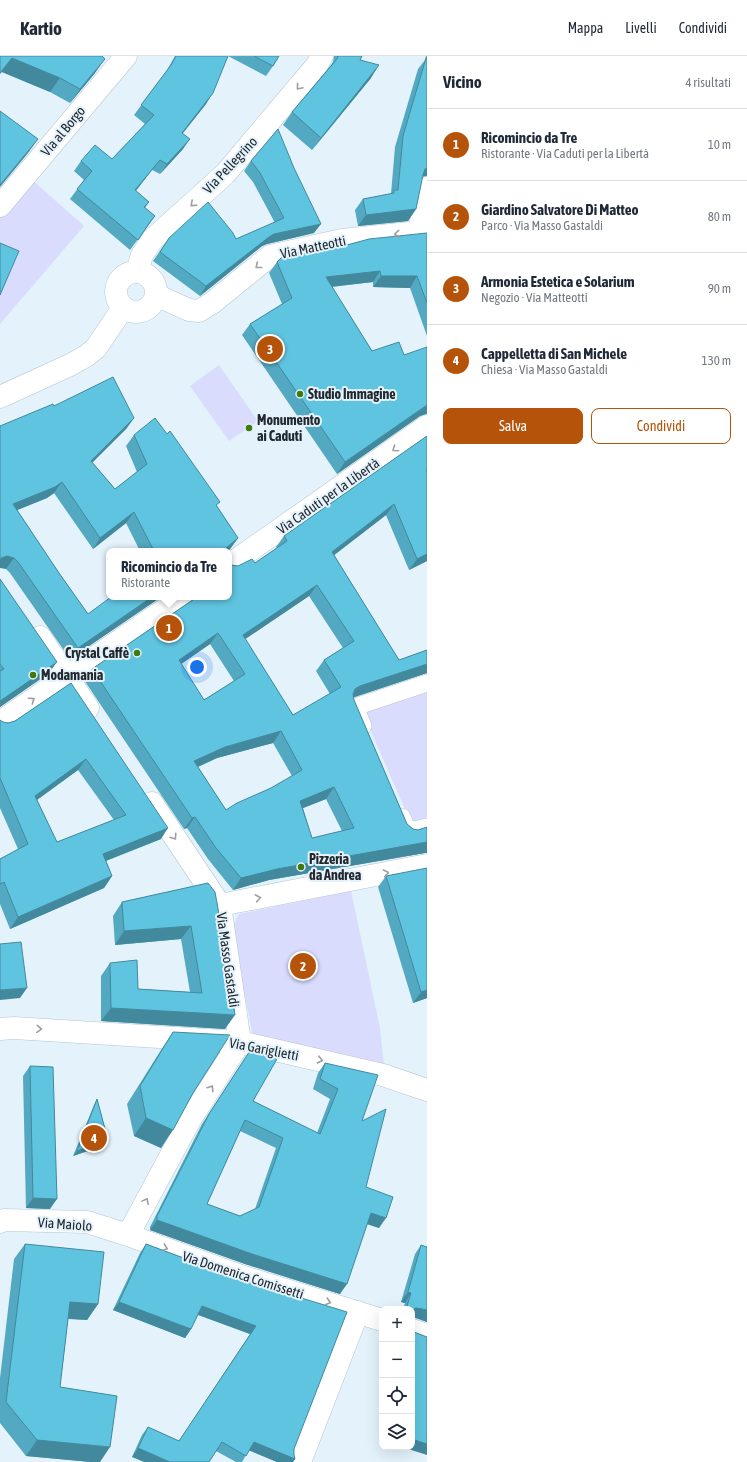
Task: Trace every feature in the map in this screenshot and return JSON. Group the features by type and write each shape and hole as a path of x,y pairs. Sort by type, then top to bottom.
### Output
{"street":[{"name":"Via al Borgo","path":"0,206 126,56"},
{"name":"Via Pellegrino","path":"137,272 142,255 153,239 225,174 317,65 322,56"},
{"name":"Via Matteotti","path":"156,295 190,310 199,311 212,303 270,256 342,240 423,239 427,188"},
{"path":"131,272 144,273 154,282 156,295 154,301 146,310 134,312 123,308 118,302 116,297 117,284 120,279 131,272"},
{"path":"0,396 70,365 86,356 96,348 123,308"},
{"name":"Via Caduti per la Libertà","path":"232,563 427,426"},
{"path":"0,722 179,600"},
{"path":"27,619 98,722"},
{"path":"370,743 355,706 427,683"},
{"name":"Via Masso Gastaldi","path":"142,788 220,906 240,1042"},
{"path":"395,802 408,831 427,827"},
{"path":"220,906 427,865"},
{"name":"Via Gariglietti","path":"0,1029 14,1028 240,1042 383,1075 427,1090"},
{"path":"128,1235 192,1118 240,1042"},
{"name":"Via Maiolo","path":"0,1222 4,1220 87,1222 128,1235"},
{"name":"Via Domenica Comissetti","path":"128,1235 241,1276 379,1319"},
{"path":"300,1462 358,1312"},
{"path":"415,1331 427,1335"}],"shaded area":[{"path":"31,179 84,226 0,324 0,217"},
{"path":"219,365 258,421 229,441 190,386"},
{"path":"427,689 427,822 412,825 362,711"},
{"path":"351,891 380,1028 384,1066 253,1037 232,928 239,914"}],"building":[{"path":"0,56 102,56 105,59 80,89 60,78 12,58 0,73"},
{"path":"176,56 228,56 213,93 182,133 190,139 167,164 160,160 135,190 149,202 144,207 155,216 138,240 77,189 92,171 81,161 95,145 112,159 154,115 141,105"},
{"path":"254,56 279,56 273,66"},
{"path":"338,56 362,56 360,60 379,65 321,138 292,112"},
{"path":"426,58 427,168 425,169 423,175 416,209 366,215 363,199 394,193 394,190 398,190 403,136"},
{"path":"0,111 38,139 0,185"},
{"path":"278,129 294,168 321,224 274,234 206,286 160,252 169,238 208,202 233,233 236,239 284,218 260,173 251,161"},
{"path":"427,233 427,303 417,276 381,276 380,271 326,277 372,351 399,342 404,355 427,347 427,405 345,462 250,324 292,298 277,262 283,256 334,245 336,248 369,239"},
{"path":"0,243 19,251 0,295"},
{"path":"113,377 134,418 91,461 115,489 147,464 134,435 155,418 167,434 170,431 220,502 216,505 238,538 226,548 152,548 134,512 100,538 62,482 55,487 13,504 88,614 107,600 148,600 78,648 18,562 14,558 7,556 1,558 0,560 0,426 53,404 54,406"},
{"path":"427,436 427,554 417,559 394,504 332,552 399,660 427,650 427,664 360,686 355,689 353,694 354,700 407,824 413,829 418,830 427,827 427,842 277,869 241,878 216,848 195,817 192,818 92,669 193,600 232,600 232,565 238,566 252,559 255,563 287,541 284,536","holes":["317,585 354,641 324,660 341,687 293,715 243,635","218,633 245,674 204,700 179,660","281,731 302,770 271,788 237,803 226,810 194,761 225,747","334,787 354,828 312,838 300,801"]},
{"path":"0,579 57,662 0,701 0,671 4,669 0,664"},
{"path":"71,683 168,828 103,854 112,876 18,917 4,882 0,884 0,859 28,844 0,778 0,720 8,723 15,721","holes":["86,759 126,815 57,842 35,796"]},
{"path":"427,868 427,990 421,992 386,876"},
{"path":"208,883 215,892 235,1015 111,1008 110,963 137,960 138,989 202,993 191,926 124,931 122,902"},
{"path":"21,942 27,988 0,990 0,944"},
{"path":"173,1032 230,1035 193,1093 173,1130 146,1118 140,1086"},
{"path":"253,1046 281,1052 253,1101 320,1134 338,1089 320,1079 325,1063 378,1075 362,1121 386,1109 366,1187 393,1197 386,1218 371,1213 347,1284 252,1254 157,1220 157,1216 209,1114","holes":["245,1120 283,1138 259,1207 240,1216 207,1204"]},
{"path":"30,1066 53,1067 57,1199 33,1198"},
{"path":"97,1099 108,1140 77,1151"},
{"path":"25,1244 104,1252 98,1304 70,1302 60,1387 117,1396 110,1447 37,1440 6,1402"},
{"path":"146,1244 243,1280 347,1312 294,1449 295,1459 254,1442 246,1456 222,1442 209,1462 170,1462 138,1448 148,1427 179,1441 256,1326 202,1306 191,1329 119,1302"},
{"path":"421,1245 427,1247 427,1310 415,1308 415,1306 407,1306 411,1293 408,1292"},
{"path":"415,1332 427,1337 427,1444 415,1440"}],"place":[{"name":"Armonia Estetica e Solarium","path":"270,349"},
{"name":"Studio Immagine","path":"300,394"},
{"name":"Monumento ai Caduti","path":"249,428"},
{"name":"Ricomincio da Tre","path":"169,628"},
{"name":"Crystal Caffè","path":"137,653"},
{"name":"Modamania","path":"33,675"},
{"name":"Pizzeria da Andrea","path":"301,867"},
{"name":"Giardino Salvatore Di Matteo","path":"303,966"},
{"name":"Cappelletta di San Michele","path":"94,1138"}]}
